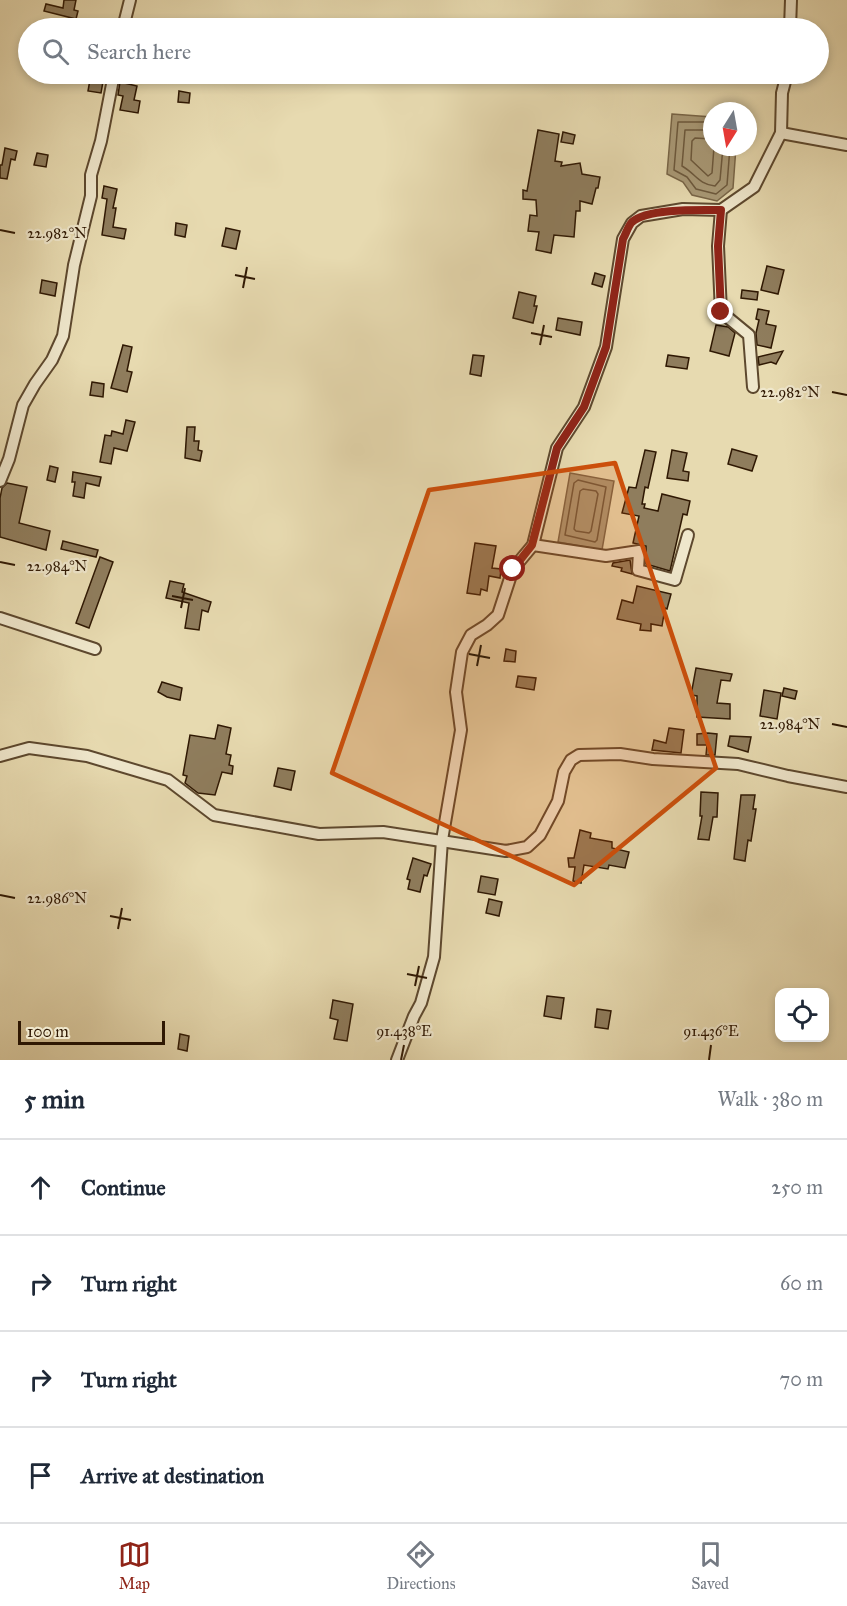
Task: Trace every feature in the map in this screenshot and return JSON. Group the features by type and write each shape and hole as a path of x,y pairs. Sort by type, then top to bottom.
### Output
{"street":[{"path":"126,18 130,0"},
{"path":"790,0 790,18"},
{"path":"0,481 9,459 23,405 52,360 63,336 74,265 91,196 91,175 101,141 112,84"},
{"path":"397,1060 421,1003 434,957 442,840 461,730 456,692 462,652 471,635 498,615 513,569 532,545 557,448 584,407 606,347 623,239 632,223 641,216 683,209 721,210 754,187 781,133 784,84"},
{"path":"781,133 847,145"},
{"path":"721,210 718,246 721,312 749,335 753,387"},
{"path":"532,545 606,556 639,551 638,570 675,580 688,535"},
{"path":"0,618 95,650"},
{"path":"0,756 29,748 87,756 168,780 214,815 319,834 383,831 506,851 526,847 540,835 558,801 564,772 571,760 579,755 620,754 653,759 738,765 847,787"}],"highlighted area":[{"path":"615,463 716,768 574,885 332,773 429,490"}],"water":[{"path":"672,114 703,116 703,156 735,156 733,188 717,201 692,195 683,182 667,174"},
{"path":"570,473 614,481 602,550 558,542"}],"building":[{"path":"64,0 76,0 74,10 78,11 76,18 44,11 46,4 63,8"},
{"path":"89,84 103,84 101,93 88,91"},
{"path":"120,84 137,86 134,100 140,101 138,113 120,110 123,96 118,95"},
{"path":"179,91 190,93 189,103 178,102"},
{"path":"538,130 559,134 555,161 562,162 561,166 580,163 582,174 600,177 592,204 580,201 580,211 576,211 574,237 554,235 551,253 536,250 539,232 528,231 530,215 537,216 536,200 523,199 523,190 527,191"},
{"path":"563,132 575,135 573,144 561,142"},
{"path":"5,148 17,151 15,160 11,159 7,179 0,178 0,165 2,165"},
{"path":"37,153 48,155 46,167 34,165"},
{"path":"104,186 117,189 113,208 116,208 113,227 126,229 124,239 102,235 107,199 102,198"},
{"path":"176,223 187,225 185,237 175,235"},
{"path":"226,228 240,231 236,249 222,246"},
{"path":"767,266 784,270 778,294 761,290"},
{"path":"595,273 605,276 602,287 592,284"},
{"path":"42,280 57,283 55,296 40,293"},
{"path":"742,290 758,292 757,300 741,298"},
{"path":"519,292 536,296 534,306 537,306 533,323 513,318"},
{"path":"758,309 769,311 766,324 776,326 771,348 757,345"},
{"path":"558,318 582,322 580,335 556,330"},
{"path":"716,325 728,327 735,333 729,356 710,351"},
{"path":"123,345 132,347 127,371 132,372 127,392 111,388"},
{"path":"783,351 776,364 771,362 759,365 758,357"},
{"path":"473,355 484,356 481,376 470,374"},
{"path":"668,355 689,358 687,369 666,366"},
{"path":"92,382 104,384 103,397 90,395"},
{"path":"126,420 135,422 127,451 114,448 111,464 100,462 105,435 111,436 112,431 123,434"},
{"path":"187,427 195,427 194,441 199,441 198,450 202,451 200,461 185,458"},
{"path":"732,449 757,456 752,471 728,464"},
{"path":"645,450 656,452 648,488 645,487 642,504 645,504 644,508 658,511 662,494 690,501 687,515 683,514 670,571 646,564 646,546 633,543 639,516 622,513 629,487 636,488"},
{"path":"672,450 687,453 683,471 689,472 688,481 667,478"},
{"path":"50,466 58,468 55,482 47,480"},
{"path":"73,472 101,477 99,486 86,483 84,498 73,496 75,482 72,482"},
{"path":"7,483 27,487 19,523 50,531 46,550 0,537 0,498 2,488"},
{"path":"63,541 98,550 96,557 61,549"},
{"path":"475,543 496,546 492,568 501,569 500,578 489,576 487,591 481,589 480,595 467,593"},
{"path":"100,557 113,562 89,628 76,623"},
{"path":"630,560 632,574 621,571 622,568 612,566 613,563"},
{"path":"170,581 184,584 182,592 211,602 208,612 202,610 199,630 185,628 189,603 166,598"},
{"path":"637,586 671,594 667,609 665,608 662,626 651,624 651,631 640,630 641,624 617,619 622,600 633,603"},
{"path":"506,649 516,651 515,662 504,661"},
{"path":"696,668 732,674 730,681 721,680 717,703 730,704 730,719 697,717 697,696 691,695"},
{"path":"518,676 536,678 534,690 516,687"},
{"path":"162,682 182,688 180,700 158,692"},
{"path":"784,688 797,691 795,699 782,696"},
{"path":"764,690 781,693 777,719 760,716"},
{"path":"218,725 231,728 226,754 231,755 229,765 233,766 232,774 222,772 215,795 198,793 185,783 187,776 183,775 190,735 215,739"},
{"path":"669,728 684,730 681,753 652,750 654,740 666,743"},
{"path":"697,734 717,734 715,755 706,755 707,745 697,745"},
{"path":"730,736 751,737 748,752 728,746"},
{"path":"278,768 295,771 291,790 274,786"},
{"path":"701,792 718,793 717,817 713,817 709,840 698,839 702,816 700,816"},
{"path":"741,795 755,795 753,809 756,809 745,861 734,859"},
{"path":"580,830 591,833 590,838 612,842 612,848 629,852 625,868 609,865 608,869 584,865 581,883 573,881 575,867 569,867 568,858 574,858"},
{"path":"413,858 431,864 427,876 424,875 420,892 408,889 410,880 407,879"},
{"path":"481,876 498,879 495,895 478,892"},
{"path":"489,899 502,902 499,916 486,913"},
{"path":"547,996 564,998 561,1019 544,1016"},
{"path":"333,1000 353,1004 347,1041 334,1039 338,1020 330,1018"},
{"path":"597,1009 611,1011 608,1029 595,1027"},
{"path":"180,1034 189,1036 187,1051 178,1049"}],"route":[{"path":"513,569 532,545 557,448 584,407 606,347 623,239 632,223 641,216 683,209 721,210 718,246 721,312"}]}
